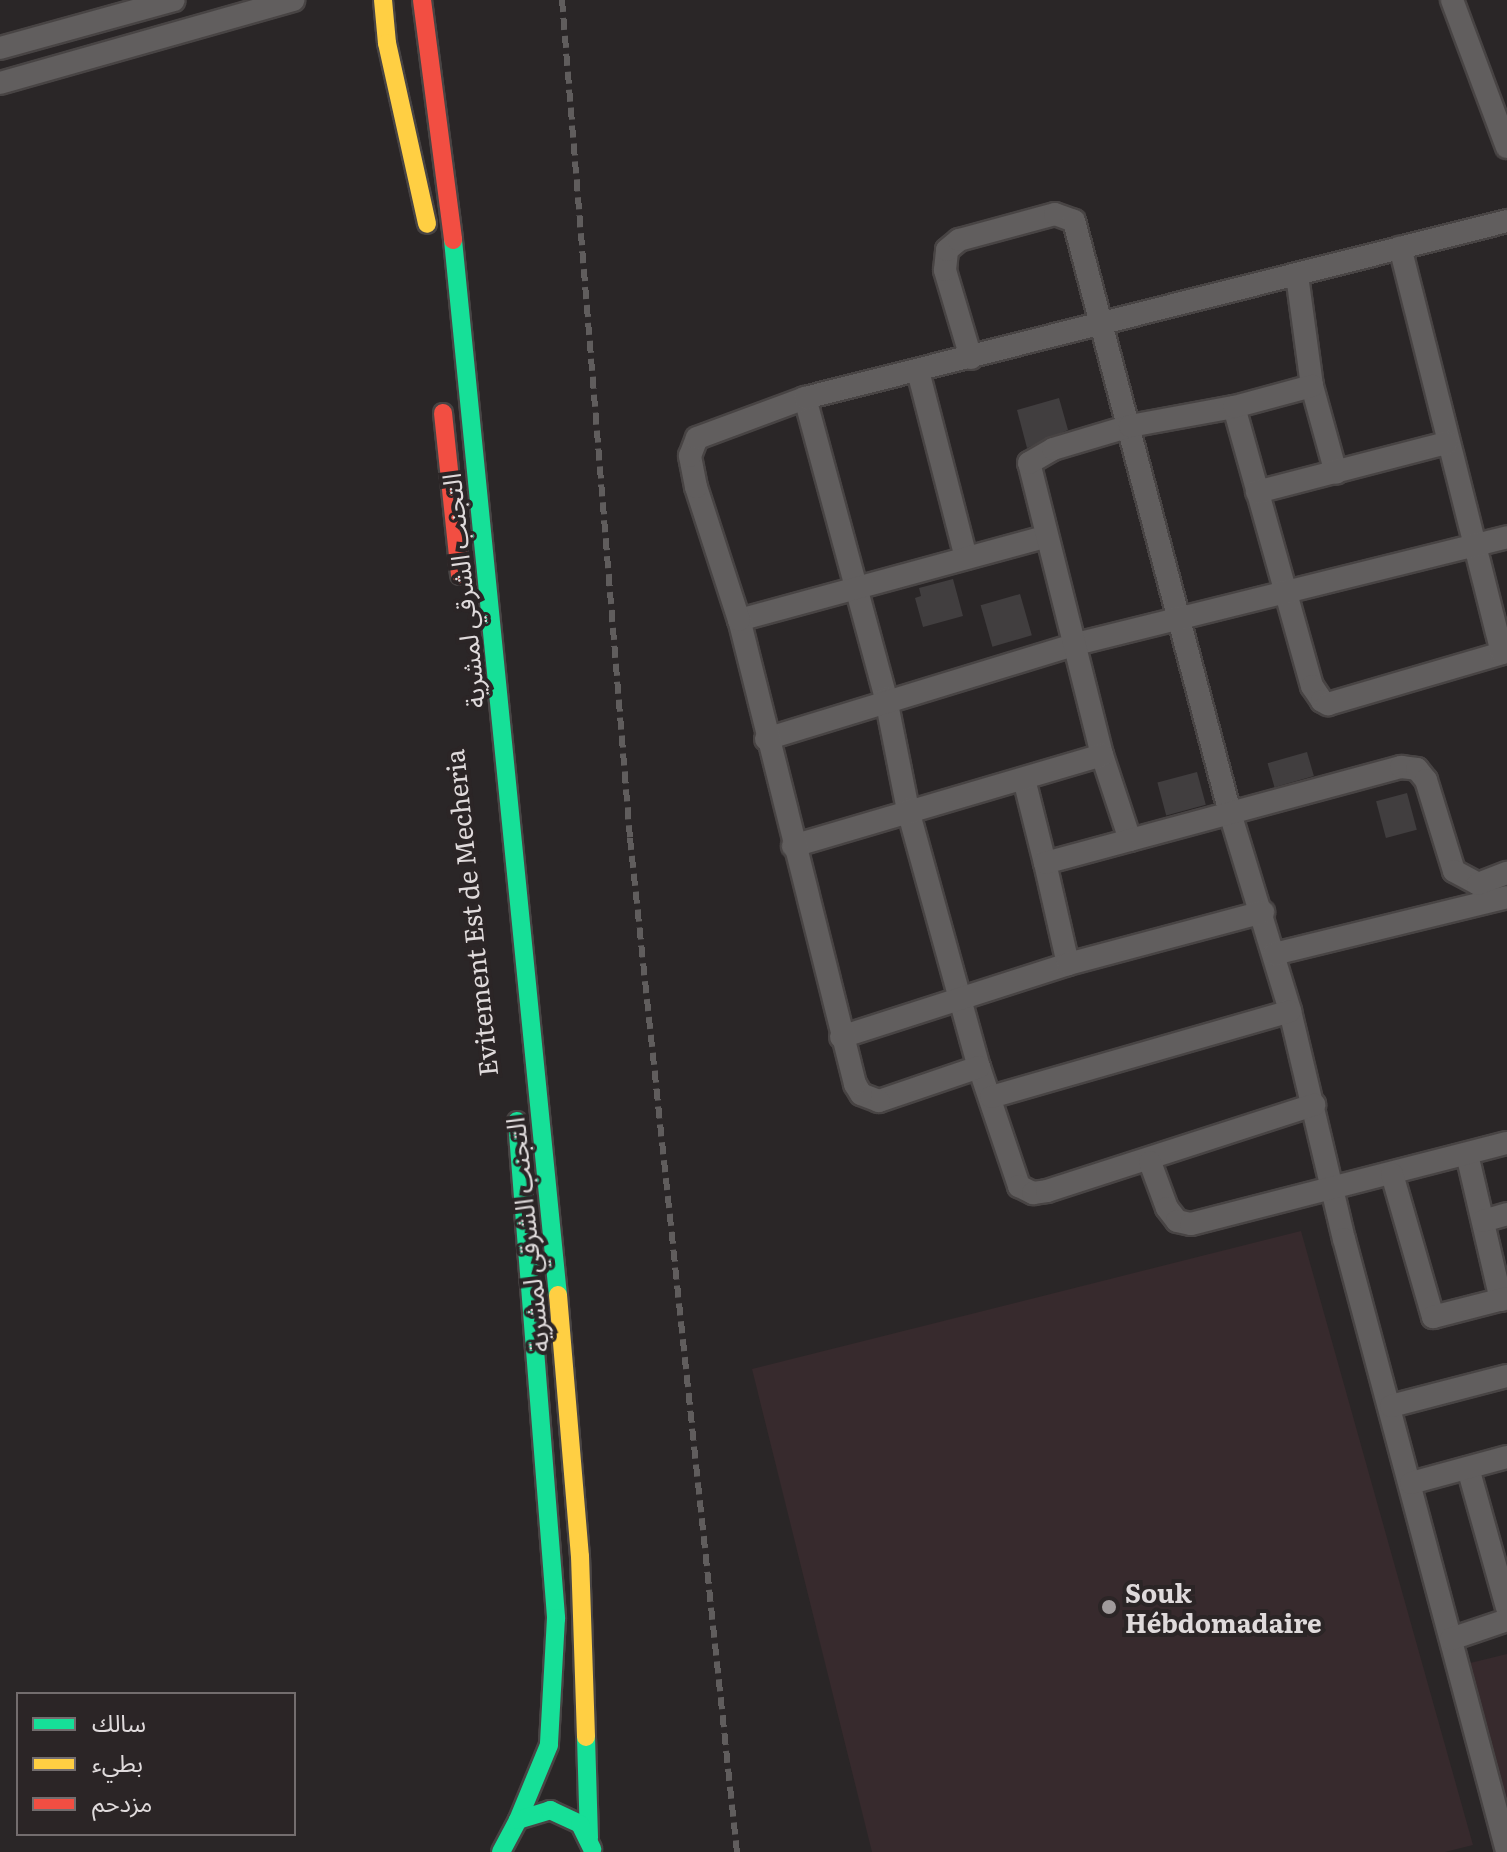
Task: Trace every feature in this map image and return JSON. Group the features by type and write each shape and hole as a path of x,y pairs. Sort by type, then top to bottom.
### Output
{"highway":[{"path":"383,0 387,43 425,198 429,245"},
{"name":"التجنب الشرقي لمشرية","path":"422,0 449,199 570,1419 591,1845"},
{"path":"442,400 463,602"},
{"name":"Evitement Est de Mecheria","path":"501,1852 518,1820 549,1745 556,1618 515,1105"},
{"path":"518,1820 550,1810 573,1819 591,1845"}],"street":[{"path":"0,48 174,0"},
{"path":"0,83 294,0"},
{"path":"1452,0 1507,147"},
{"path":"971,358 945,270 947,250 959,240 1055,214 1079,227 1230,813 1263,912 1290,1011 1332,1185 1451,1639 1499,1850"},
{"path":"979,1067 869,1100 855,1084 766,739 739,620 696,487 693,445 711,429 805,398 1507,221"},
{"path":"1234,407 1312,686 1328,704 1505,661 1478,544 1447,443 1400,248"},
{"path":"1297,275 1312,386 1336,473"},
{"path":"918,371 966,558"},
{"path":"1130,840 1102,755 1076,644 1028,476 1032,458 1130,426 1234,407 1312,386"},
{"path":"805,398 886,699 908,810 979,1067 991,1097 1013,1175 1025,1191 1047,1191 1150,1162 1314,1105"},
{"path":"1257,492 1447,443"},
{"path":"739,620 1045,537"},
{"path":"766,739 886,699 1076,644 1288,594 1507,537"},
{"path":"793,846 1102,755"},
{"path":"1045,863 1409,767 1426,780 1454,871 1478,884 1507,873"},
{"path":"1024,779 1068,964"},
{"path":"1274,954 1507,897"},
{"path":"841,1037 1068,964 1263,912"},
{"path":"991,1097 1290,1011"},
{"path":"1150,1162 1167,1208 1185,1224 1507,1143"},
{"path":"1392,1174 1433,1317 1504,1299 1467,1154"},
{"path":"1483,1221 1507,1214"},
{"path":"1391,1406 1507,1376"},
{"path":"1411,1483 1507,1457"},
{"path":"1468,1468 1507,1608"},
{"path":"1451,1639 1507,1620"}],"shaded area":[{"name":"Souk Hébdomadaire","path":"1301,1231 1473,1845 1445,1852 872,1852 752,1369"},
{"path":"1507,1654 1507,1827 1466,1664"}],"building":[{"path":"1059,398 1068,430 1027,448 1017,410"},
{"path":"953,579 963,616 923,627 915,598 921,596 919,588"},
{"path":"1020,594 1032,635 992,647 981,605"},
{"path":"1307,752 1314,776 1274,787 1268,763"},
{"path":"1197,772 1206,805 1166,815 1157,783"},
{"path":"1407,793 1417,830 1386,838 1376,801"}],"railway":[{"path":"562,0 630,838 737,1852"}],"traffic: fast":[{"path":"453,240 558,1295"},
{"path":"517,1121 556,1618 549,1745 518,1820"},
{"path":"586,1737 589,1838"},
{"path":"501,1852 518,1820 550,1810 580,1824 592,1849"}],"traffic: slow":[{"path":"383,0 387,43 427,224"},
{"path":"558,1295 580,1556 586,1737"}],"traffic: jam":[{"path":"422,0 453,240"},
{"path":"443,413 460,575"}],"place":[{"name":"Souk Hébdomadaire","path":"1109,1607"}]}
